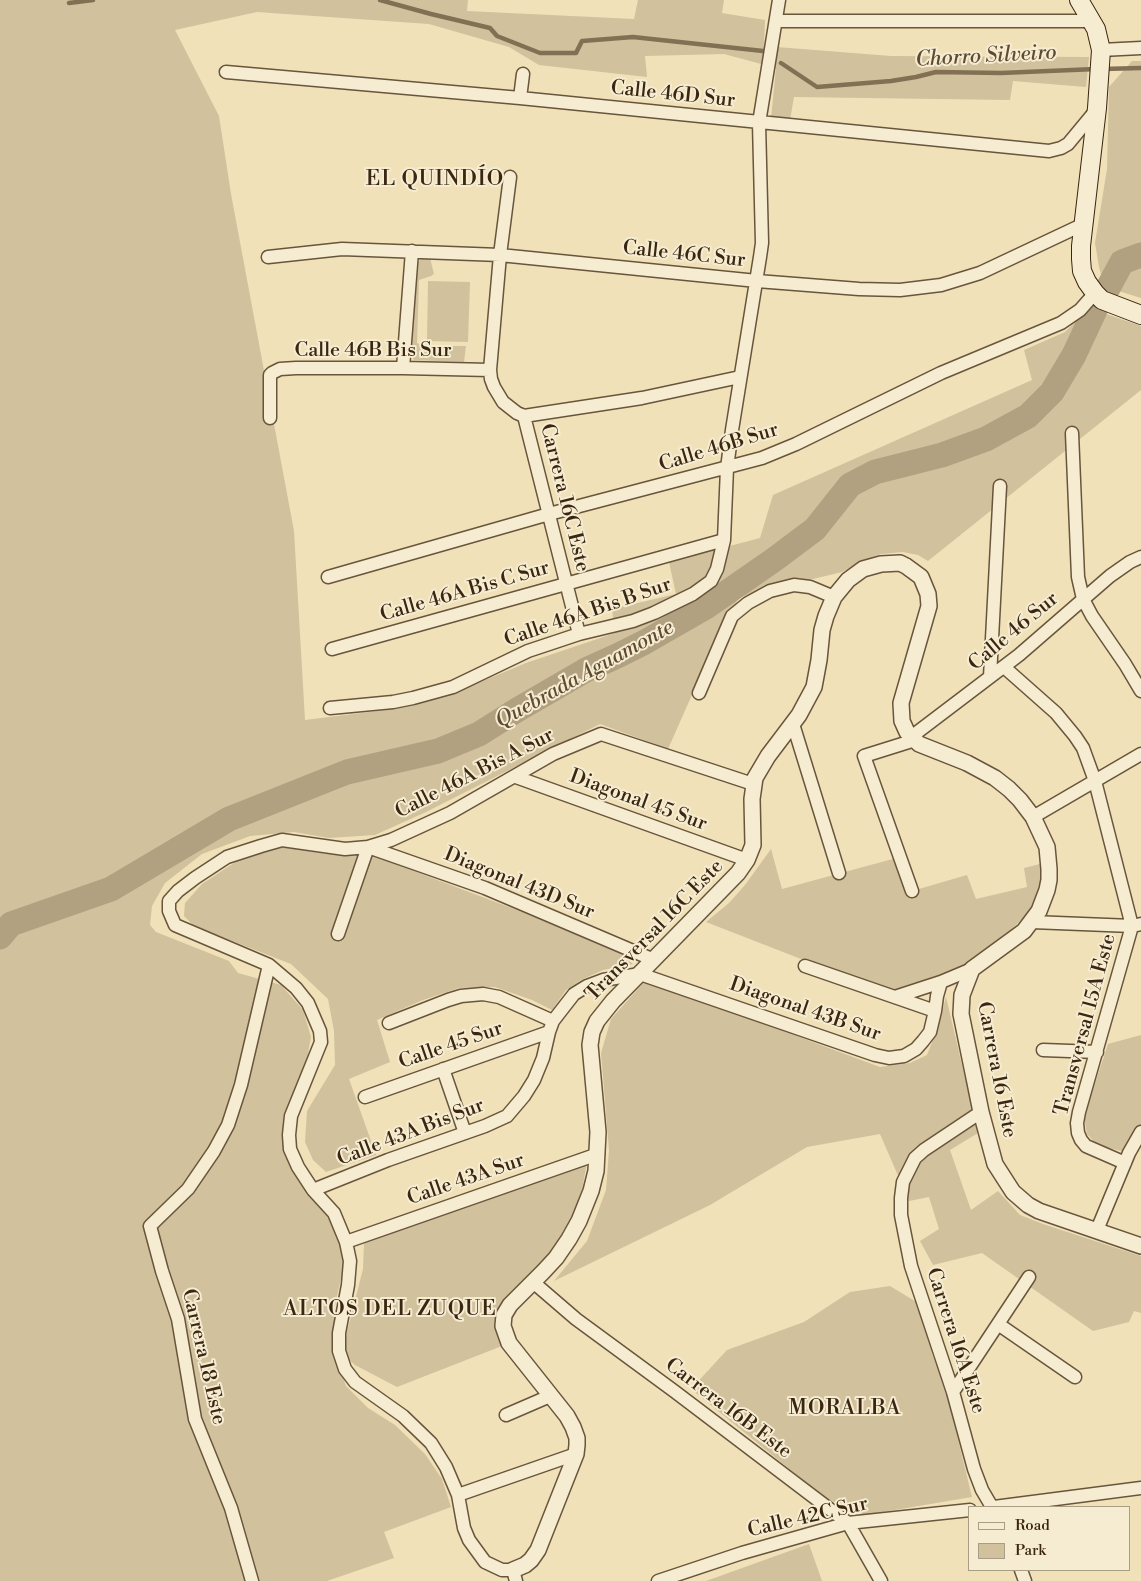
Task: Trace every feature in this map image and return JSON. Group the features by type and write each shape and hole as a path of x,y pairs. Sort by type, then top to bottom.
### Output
{"main road":[{"path":"1079,0 1092,20 1099,36 1101,55 1080,259 1082,271 1095,293 1109,304 1141,315"}],"street":[{"path":"724,540 727,468 762,243 759,123 779,0"},
{"path":"776,21 1092,20"},
{"path":"1101,55 1141,48"},
{"name":"Calle 46D Sur","path":"226,72 520,98 1049,151 1068,144 1097,108"},
{"path":"520,98 523,74"},
{"name":"Carrera 16C Este","path":"510,177 500,255 490,370 494,388 503,402 516,413 524,416 579,634"},
{"name":"Calle 46C Sur","path":"268,257 342,249 500,255 757,281 900,290 941,285 980,273 1084,224"},
{"path":"403,368 412,251"},
{"name":"Calle 46B Sur","path":"328,577 549,514 727,468 780,451 941,373 1061,323 1080,310 1095,293"},
{"name":"Calle 46B Bis Sur","path":"270,418 270,375 280,369 403,368 490,370"},
{"path":"524,416 642,398 740,377"},
{"path":"1072,433 1078,576 1083,600 1141,690"},
{"path":"990,677 1000,486"},
{"name":"Calle 46A Bis B Sur","path":"330,708 393,702 433,693 453,687 528,651 579,634 633,621 654,613 694,594 711,580 717,569 724,540"},
{"name":"Calle 46A Bis C Sur","path":"332,649 724,540"},
{"name":"Calle 46 Sur","path":"912,891 864,756 913,739 1004,667 1110,576 1141,557"},
{"path":"699,693 732,616 748,603 770,591 794,585 810,587 834,598 848,580 864,569 881,564 900,563 911,568 921,577 927,588 929,606 901,703 902,721 913,739 929,748 967,763 995,778 1015,794 1033,817 1047,847 1049,869 1047,890 1039,910 1032,922 1015,939 972,969 941,982 895,997"},
{"name":"Transversal 16C Este","path":"514,1576 531,1560 538,1550 576,1454 577,1438 574,1427 563,1411 509,1343 503,1326 504,1315 510,1305 556,1258 570,1239 591,1191 598,1154 598,1132 590,1045 592,1032 597,1021 613,1001 738,873 747,860 752,845 753,784 758,771 792,724 814,687 822,630 834,598"},
{"path":"1004,667 1056,713 1075,736 1090,764 1137,925 1032,922"},
{"path":"792,724 839,873"},
{"name":"Calle 46A Bis A Sur","path":"269,965 175,925 169,912 170,901 178,891 195,878 227,858 282,840 345,849 368,847 391,840 450,813 516,777 553,754 601,734 753,784"},
{"path":"1033,817 1141,754"},
{"name":"Diagonal 45 Sur","path":"516,777 747,860"},
{"path":"338,934 368,847"},
{"name":"Diagonal 43D Sur","path":"368,847 485,888 654,960"},
{"name":"Transversal 15A Este","path":"1125,1162 1086,1146 1078,1133 1079,1112 1137,925"},
{"path":"269,965 296,988 308,1002 320,1031 321,1042 291,1116 290,1149 298,1167 313,1190 334,1213 346,1242 350,1261 348,1285 339,1333 339,1351 345,1369 355,1382 403,1416 431,1443 446,1467 458,1495 468,1540 485,1562 514,1576"},
{"name":"Carrera 18 Este","path":"252,1581 231,1508 195,1419 178,1319 150,1226 188,1189 228,1125 240,1085 269,965"},
{"path":"805,966 935,1011"},
{"name":"Carrera 16 Este","path":"972,969 964,986 961,1014 981,1112 995,1164 1002,1176 1020,1200 1039,1210 1141,1246"},
{"path":"389,1023 448,1000 461,996 483,994 499,997 551,1027 574,994 587,986 603,980 640,974"},
{"name":"Diagonal 43B Sur","path":"640,974 874,1055 889,1058 904,1056 916,1049 930,1032 941,982"},
{"name":"Calle 43A Bis Sur","path":"313,1190 507,1116 524,1096 534,1080 543,1058 551,1027"},
{"name":"Calle 45 Sur","path":"365,1097 551,1027"},
{"path":"1043,1050 1097,1052"},
{"path":"443,1069 465,1133"},
{"name":"Carrera 16A Este","path":"981,1112 915,1158 902,1182 900,1198 901,1215 911,1266 953,1392 974,1469 982,1490 992,1506"},
{"path":"1098,1230 1125,1162 1141,1132"},
{"name":"Calle 43A Sur","path":"346,1242 598,1154"},
{"path":"953,1392 1029,1277"},
{"name":"Carrera 16B Este","path":"533,1282 576,1319 848,1523 881,1581"},
{"path":"998,1324 1075,1377"},
{"path":"506,1416 550,1396"},
{"path":"458,1495 576,1454"},
{"path":"1001,1506 1141,1488"},
{"name":"Calle 42C Sur","path":"658,1581 742,1553 848,1523 968,1510"}],"green space":[{"path":"0,0 468,0 467,11 634,19 638,0 724,0 722,13 765,20 764,46 891,56 1089,57 1086,87 1013,81 1010,100 794,97 790,120 771,119 776,68 724,54 645,56 647,77 539,65 509,47 429,24 257,12 175,30 219,116 231,194 294,531 305,720 386,710 447,696 526,663 615,633 612,609 676,594 669,562 760,538 773,495 1032,380 1024,350 1065,332 1089,308 1141,326 1141,390 928,561 918,555 903,552 881,554 842,572 739,597 668,749 600,724 426,812 375,835 329,838 294,832 250,836 202,854 165,883 152,906 150,925 156,932 229,961 238,973 281,985 303,1010 311,1037 307,1059 286,1111 285,1143 311,1194 337,1227 345,1261 334,1309 334,1352 346,1386 368,1408 395,1425 425,1454 442,1479 451,1507 384,1532 394,1558 327,1581 0,1581"},
{"path":"1132,61 1141,61 1141,298 1112,289 1103,281 1095,243 1107,169 1109,87"},
{"path":"422,258 430,258 434,274 419,280 417,343 424,346 466,346 464,362 414,360 411,356 409,349 418,262"},
{"path":"428,281 470,282 468,342 427,341"},
{"path":"284,847 326,854 374,856 612,946 633,964 603,970 581,980 566,990 552,1010 532,1000 495,987 459,988 423,1000 377,1020 390,1062 349,1079 376,1155 326,1172 313,1160 305,1142 307,1111 335,1065 334,1031 328,999 291,964 194,926 184,916 185,903 202,884 246,855"},
{"path":"771,849 782,889 900,857 912,891 967,875 976,899 1027,887 1024,868 1040,864 1040,891 1029,912 1005,936 978,954 953,975 896,996 706,922 729,903 745,885"},
{"path":"646,980 880,1067 910,1063 927,1055 938,1027 946,997 978,1133 950,1150 971,1210 998,1191 1020,1215 1141,1256 1141,1313 1134,1311 1129,1322 1093,1331 982,1253 933,1265 920,1241 939,1229 929,1197 909,1201 880,1134 807,1147 710,1205 554,1281 587,1241 606,1190 609,1150 601,1053 611,1019"},
{"path":"1141,1035 1141,1132 1129,1153 1097,1145 1087,1134 1084,1116 1108,1044"},
{"path":"587,1163 582,1189 572,1220 551,1255 500,1304 497,1316 502,1346 397,1387 355,1365 347,1358 345,1347 347,1332 363,1269 364,1244"},
{"path":"890,1286 923,1306 932,1354 945,1386 972,1497 865,1515 825,1498 691,1389 727,1350 804,1322 850,1292"},
{"path":"809,1544 822,1581 706,1581"}],"waterway":[{"name":"Chorro Silveiro","path":"69,3 93,0"},
{"name":"Chorro Silveiro","path":"380,0 490,28 497,36 540,53 576,53 582,41 633,37 763,51"},
{"name":"Chorro Silveiro","path":"781,63 817,87 891,81 936,72 1001,73 1096,69"},
{"name":"Chorro Silveiro","path":"1103,69 1141,68"},
{"name":"Quebrada Aguamonte","path":"1108,288 1122,262 1141,255"},
{"name":"Quebrada Aguamonte","path":"0,937 11,924 111,889 229,819 347,772 438,751 479,734 586,670 645,642 706,607 815,529 850,485 875,472 942,455 986,439 1028,416 1052,392 1074,355 1095,310"}],"district":[{"name":"EL QUINDÍO","path":"435,180"},
{"name":"ALTOS DEL ZUQUE","path":"390,1310"},
{"name":"MORALBA","path":"845,1409"}]}
